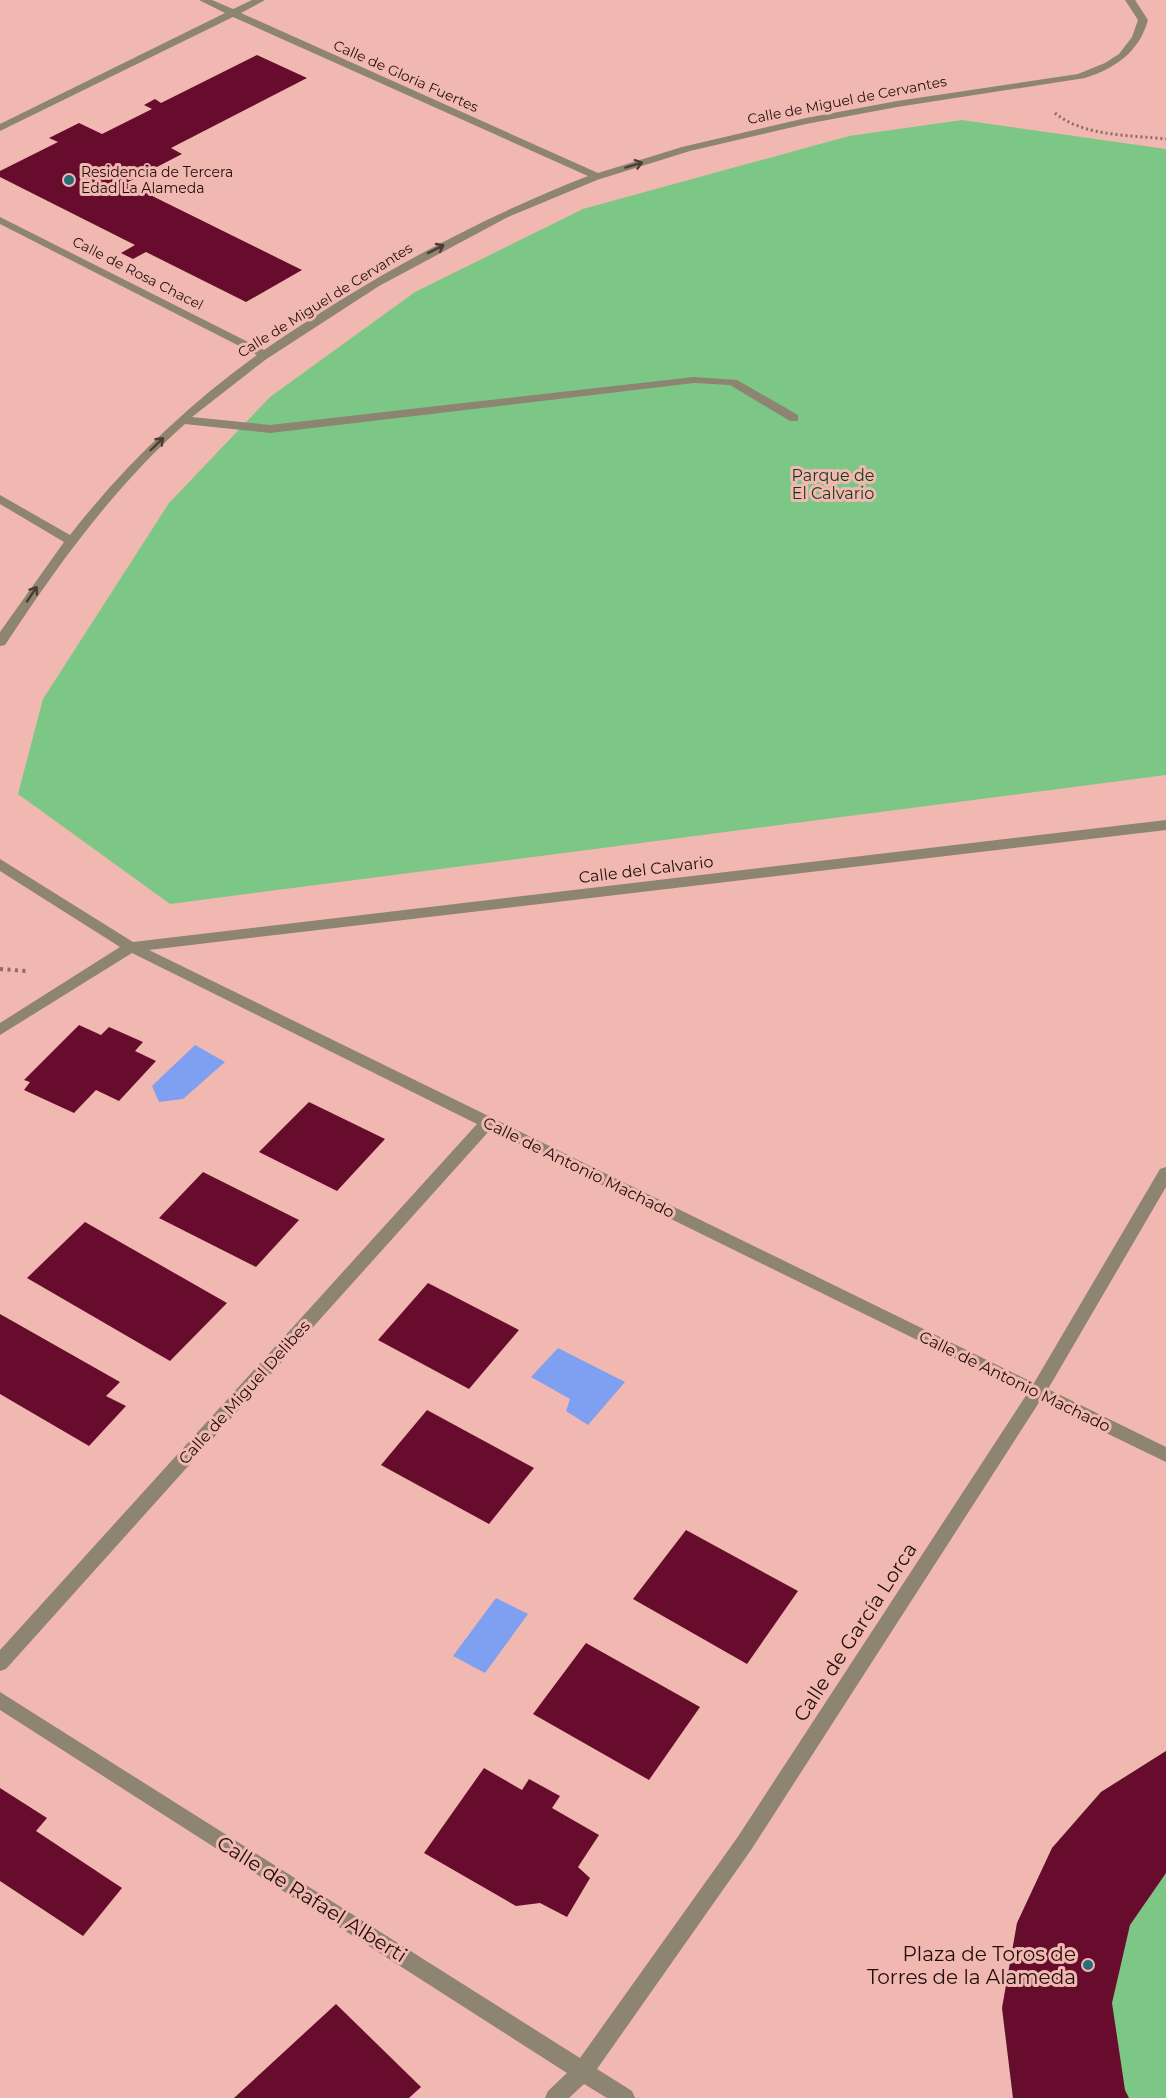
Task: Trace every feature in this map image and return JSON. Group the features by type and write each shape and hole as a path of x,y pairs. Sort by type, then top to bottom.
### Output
{"street":[{"name":"Calle de Gloria Fuertes","path":"204,0 597,176"},
{"path":"0,128 260,0"},
{"name":"Calle de Miguel de Cervantes","path":"0,642 70,540 149,451 182,420 263,354 396,269 471,231 597,176 682,150 792,123 889,105 1070,79 1101,69 1126,54 1140,37 1143,20 1130,0"},
{"name":"Calle de Rosa Chacel","path":"0,220 263,354"},
{"path":"182,420 270,429 694,380 733,382 794,418"},
{"path":"0,498 70,540"},
{"name":"Calle del Calvario","path":"130,947 1166,825"},
{"name":"Calle de Antonio Machado","path":"0,864 130,947 1166,1455"},
{"path":"0,1030 130,947"},
{"name":"Calle de Miguel Delibes","path":"0,1663 488,1122"},
{"name":"Calle de García Lorca","path":"555,2098 583,2071 744,1844 1038,1391 1166,1173"},
{"name":"Calle de Rafael Alberti","path":"0,1700 625,2098"}],"path":[{"path":"1033,84 1059,118 1078,127 1166,139"}],"green space":[{"name":"Parque de El Calvario","path":"962,120 1166,149 1166,775 170,904 18,794 43,699 169,503 270,397 415,292 583,209 849,136"},
{"name":"Plaza de Toros de Torres de la Alameda","path":"1166,1751 1166,2098 1013,2098 1002,2008 1017,1923 1052,1848 1101,1792"}],"water":[{"path":"195,1045 225,1062 183,1099 159,1102 152,1086"},
{"path":"558,1348 625,1382 588,1425 566,1411 570,1399 531,1377"},
{"path":"496,1598 528,1614 485,1673 453,1656"}],"building":[{"name":"Residencia de Tercera Edad La Alameda","path":"257,55 307,78 171,148 182,154 126,183 302,270 246,302 146,252 133,259 121,253 135,245 0,177 0,171 58,142 49,138 79,123 102,134 152,109 144,105 155,99 161,103"},
{"path":"79,1025 101,1035 109,1027 143,1042 135,1051 156,1061 119,1101 96,1090 74,1113 24,1090 30,1082 24,1080"},
{"path":"309,1102 385,1139 337,1191 259,1152"},
{"path":"203,1172 299,1220 256,1267 159,1218"},
{"path":"85,1222 227,1303 170,1361 27,1278"},
{"path":"428,1283 519,1330 469,1389 378,1340"},
{"path":"0,1314 120,1382 106,1396 126,1406 89,1446 0,1394"},
{"path":"427,1410 534,1468 489,1524 381,1465"},
{"path":"686,1530 798,1591 747,1664 633,1599"},
{"path":"586,1643 700,1707 649,1780 533,1714"},
{"name":"Plaza de Toros de Torres de la Alameda","path":"1166,1751 1166,1873 1130,1925 1112,2003 1125,2090 1129,2098 1013,2098 1002,2008 1017,1923 1052,1848 1101,1792"},
{"path":"484,1768 522,1790 529,1779 560,1796 552,1808 599,1835 578,1867 590,1878 567,1917 540,1903 516,1906 424,1853"},
{"path":"0,1788 47,1818 36,1831 122,1888 83,1936 0,1881"},
{"path":"336,2004 421,2087 409,2098 234,2098"}],"place":[{"name":"Residencia de Tercera Edad La Alameda","path":"69,180"},
{"name":"Plaza de Toros de Torres de la Alameda","path":"1088,1965"}]}
